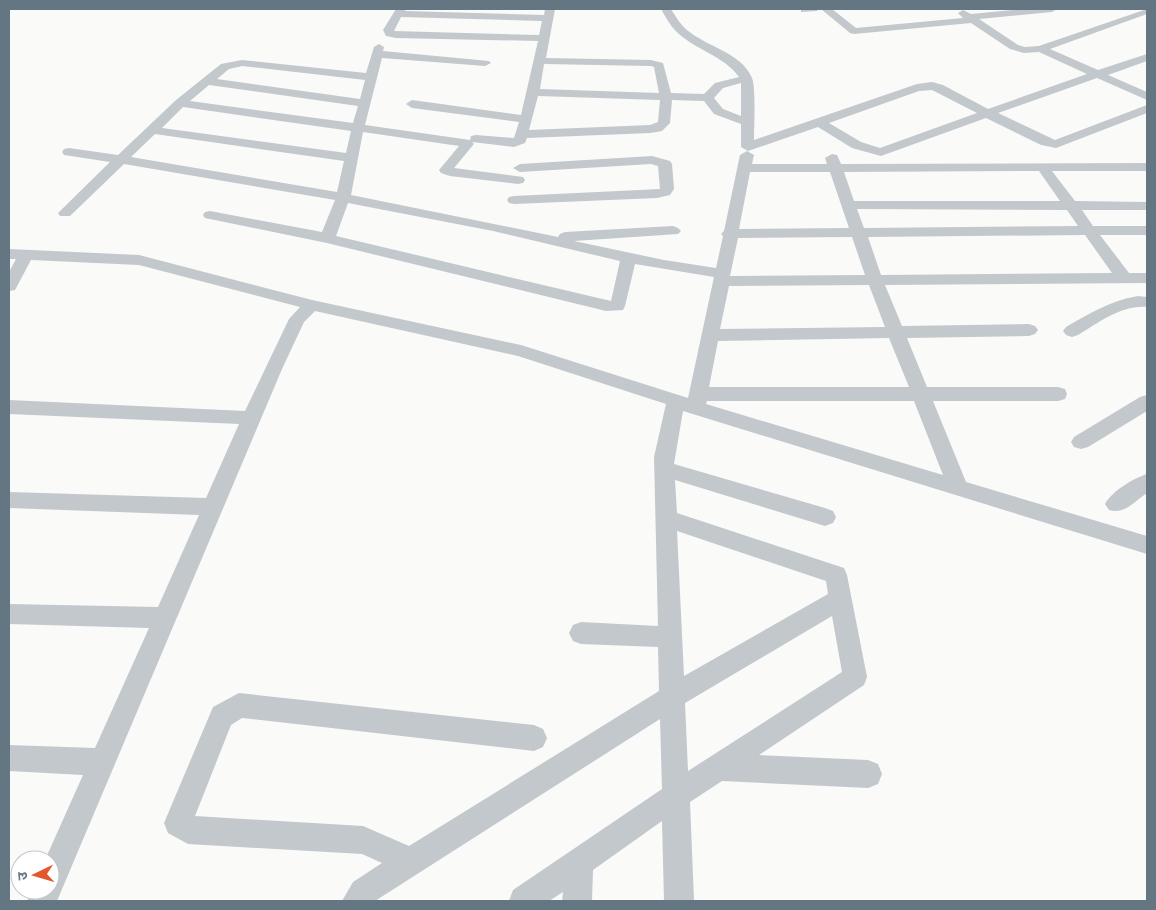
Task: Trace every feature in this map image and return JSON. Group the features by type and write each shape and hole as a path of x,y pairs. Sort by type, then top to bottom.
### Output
{"street":[{"path":"666,9 669,16 687,36 726,57 737,66 747,79 748,147 746,168 729,234 710,334 690,401 664,457 679,901"},
{"path":"826,9 854,31 1052,9"},
{"path":"957,9 1014,47 1033,50 1147,96"},
{"path":"476,139 519,142 534,92 545,38 549,13 399,11 388,30 390,34 545,38"},
{"path":"1033,50 1147,11"},
{"path":"327,238 344,197 358,128 378,50 485,63"},
{"path":"819,122 858,146 871,152 881,152 1147,57"},
{"path":"521,134 657,128 664,124 666,96 661,68 657,64 540,60"},
{"path":"65,213 180,103 225,66 242,63 371,78"},
{"path":"747,79 719,85 711,90 708,98 711,105 719,112 747,121"},
{"path":"207,81 365,103"},
{"path":"748,147 924,86 939,88 1046,142 1056,144 1147,109"},
{"path":"534,92 708,98"},
{"path":"180,103 466,142 467,144 446,170 450,172 652,160 665,164 667,189 665,192 657,194 514,200"},
{"path":"412,104 526,119"},
{"path":"152,130 352,158"},
{"path":"69,152 344,197 509,231 628,259 721,277 875,280 1147,278"},
{"path":"746,168 833,163 1044,168 1147,167"},
{"path":"833,163 860,232 875,280 958,488"},
{"path":"1044,168 1124,278"},
{"path":"509,231 520,169"},
{"path":"849,205 1147,206"},
{"path":"210,215 327,238 606,306 617,306 619,302 628,259"},
{"path":"729,234 1147,230"},
{"path":"543,239 673,231"},
{"path":"9,254 138,260 312,305 521,352 690,401 958,488 1147,545"},
{"path":"9,286 26,254"},
{"path":"1072,331 1128,301 1147,302"},
{"path":"60,859 273,369 298,319 312,305"},
{"path":"710,334 1029,330"},
{"path":"690,401 920,394 1058,394"},
{"path":"1081,442 1147,402"},
{"path":"9,407 253,418"},
{"path":"664,469 825,517"},
{"path":"1116,504 1147,482"},
{"path":"9,500 214,507"},
{"path":"524,901 676,795 855,677 836,575 666,518"},
{"path":"356,901 363,892 672,698 841,598"},
{"path":"9,614 165,618"},
{"path":"581,633 670,637"},
{"path":"411,862 363,840 188,830 178,823 222,716 239,705 534,738"},
{"path":"9,758 103,762"},
{"path":"718,767 868,774"},
{"path":"577,901 579,863"}]}
